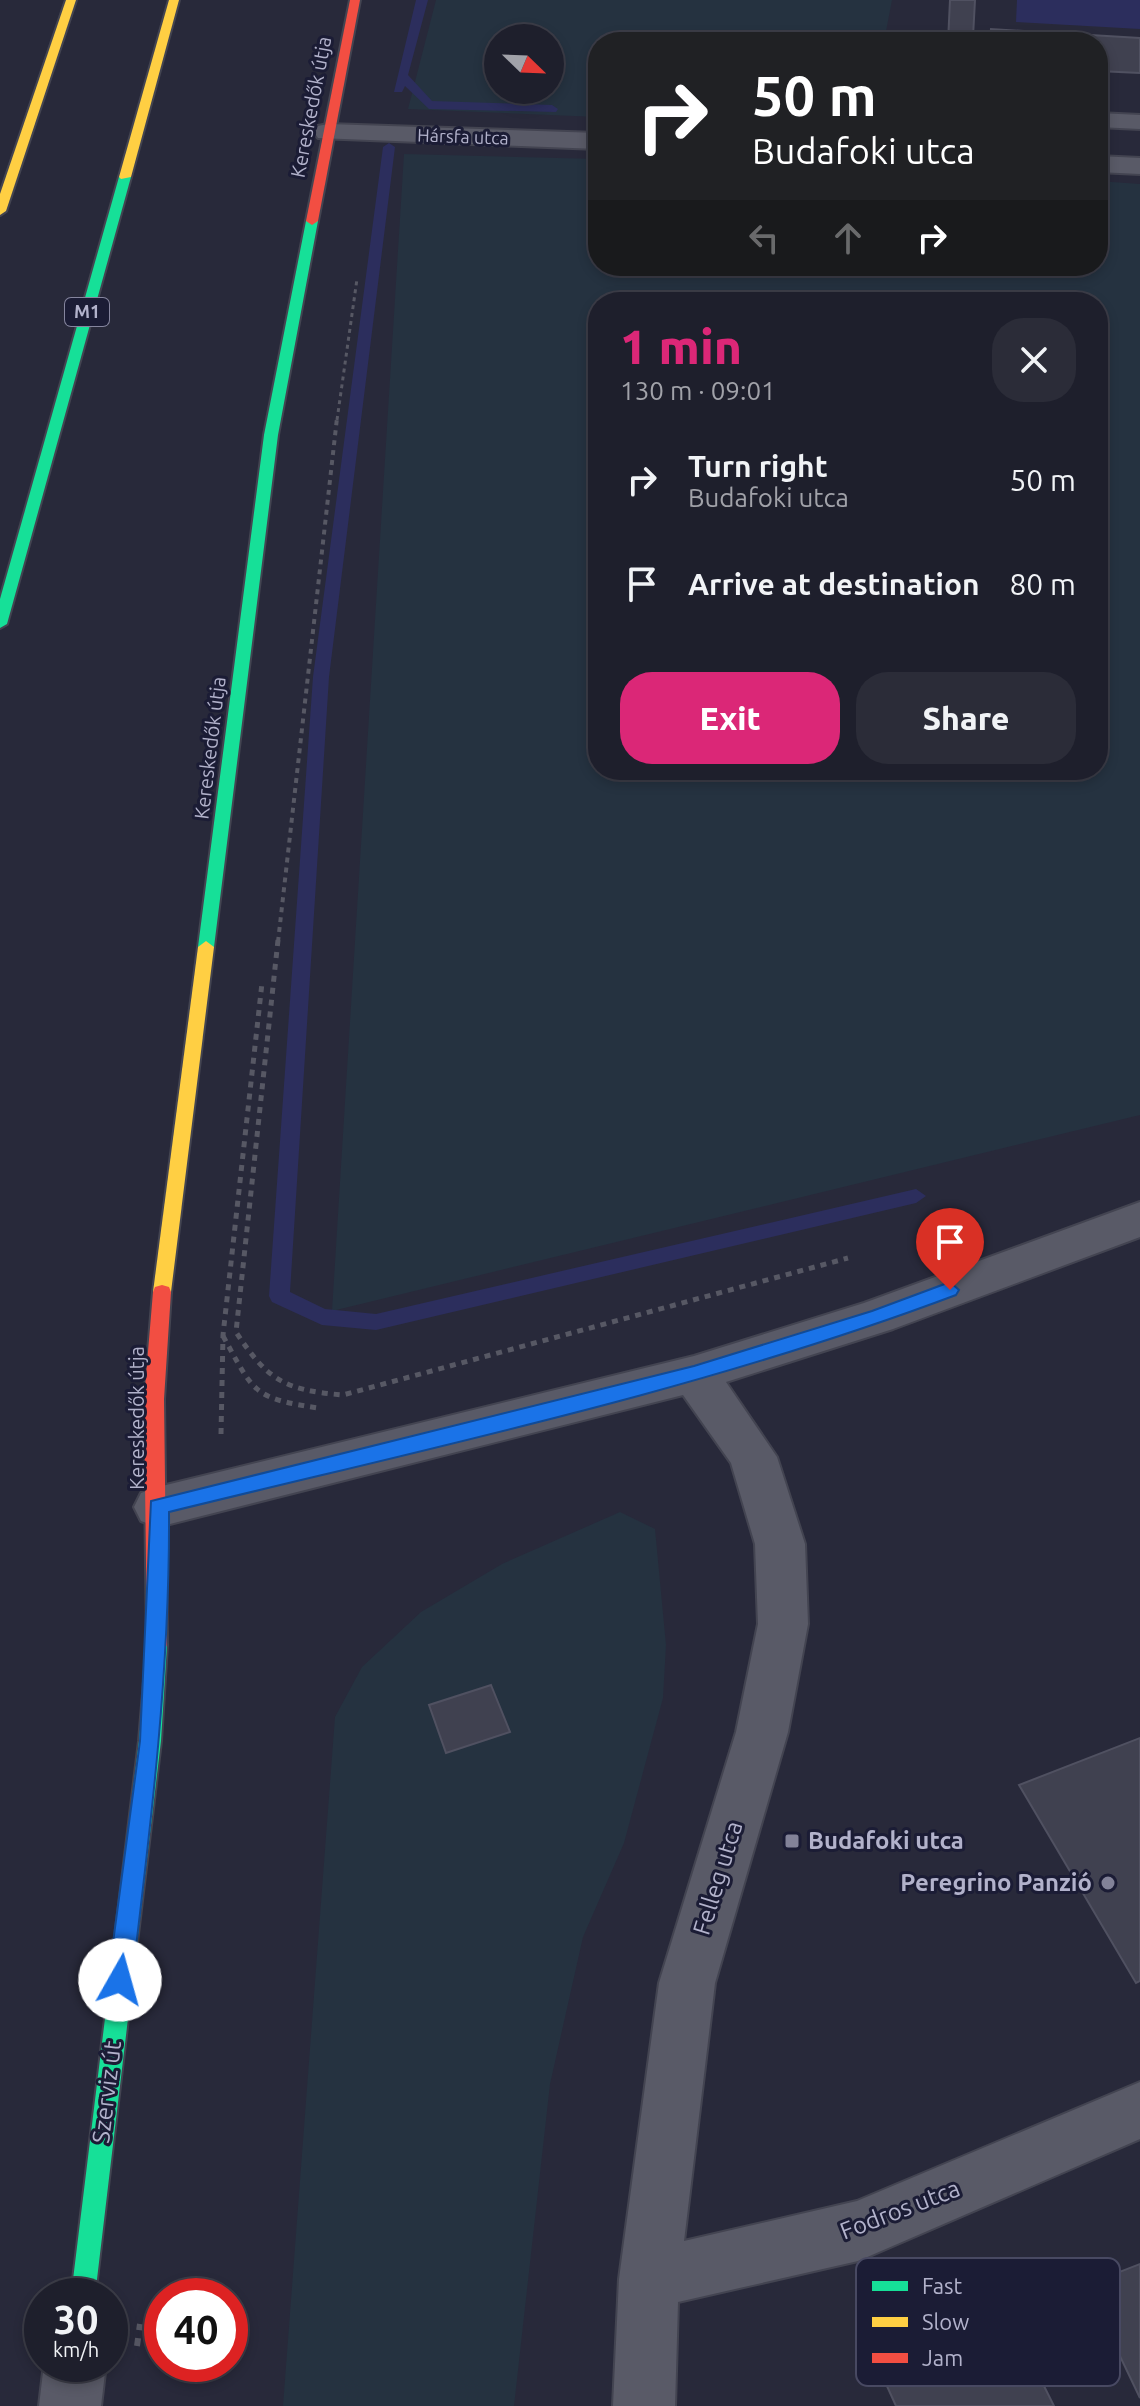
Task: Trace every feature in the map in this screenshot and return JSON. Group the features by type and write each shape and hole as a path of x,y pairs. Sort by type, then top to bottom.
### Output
{"main road":[{"path":"0,211 71,0"},
{"name":"M1","path":"0,624 174,0"},
{"name":"Kereskedők útja","path":"158,1507 154,1399 162,1293 271,435 355,0"},
{"name":"Szerviz út","path":"85,2278 150,1741 159,1610 158,1507"}],"street":[{"name":"Hársfa utca","path":"328,132 588,141"},
{"path":"1108,164 1140,166"},
{"path":"158,1507 694,1374 877,1317 1140,1219"},
{"name":"Felleg utca","path":"644,2406 649,2279 687,1983 762,1732 783,1624 780,1544 753,1457 694,1374"},
{"name":"Fodros utca","path":"649,2279 858,2231 1140,2110"},
{"path":"70,2406 73,2382"}],"lane":[{"path":"1108,120 1140,122"}],"path":[{"path":"357,275 329,475 236,1332 262,1373 295,1391 343,1395 848,1258"},
{"path":"335,371 349,281"},
{"path":"221,1493 223,1335 264,969"},
{"path":"223,1335 252,1389 284,1403 328,1407"},
{"path":"136,2352 140,2321"}],"shaded area":[{"path":"436,0 892,0 886,32 588,32 588,117 408,109"},
{"path":"1017,0 1140,0 1140,29 1016,22"},
{"path":"404,154 588,159 588,276 1108,276 1108,182 1140,184 1140,1115 332,1311"},
{"path":"620,1512 655,1529 666,1645 663,1698 624,1843 583,1937 550,2084 514,2406 283,2406 335,1717 362,1667 421,1612 502,1564"}],"building":[{"path":"950,0 975,0 973,32 948,32"},
{"path":"991,29 1041,32 991,32"},
{"path":"1108,36 1140,38 1140,73 1108,71"},
{"path":"491,1685 510,1732 446,1753 429,1705"},
{"name":"Peregrino Panzió","path":"1140,1738 1140,1981 1136,1983 1019,1785"},
{"path":"1140,2264 1140,2398 1120,2356 1120,2272"},
{"path":"887,2386 1044,2386 1054,2406 896,2406"}],"waterway":[{"path":"398,89 422,0"},
{"path":"402,76 429,105 552,109"},
{"path":"389,147 321,677 279,1296 322,1317 376,1322 916,1196"}],"traffic: fast":[{"path":"0,624 125,177"},
{"path":"206,947 271,435 312,221"},
{"path":"85,2278 150,1741 157,1645"}],"traffic: slow":[{"path":"0,211 71,0"},
{"path":"125,177 174,0"},
{"path":"162,1292 206,947"}],"traffic: jam":[{"path":"312,221 355,0"},
{"path":"157,1645 154,1399 162,1292"}],"place":[{"name":"Budafoki utca","path":"792,1841"},
{"name":"Peregrino Panzió","path":"1108,1883"}],"route":[{"path":"120,1980 150,1741 159,1610 158,1507 694,1374 877,1317 950,1290"}]}
